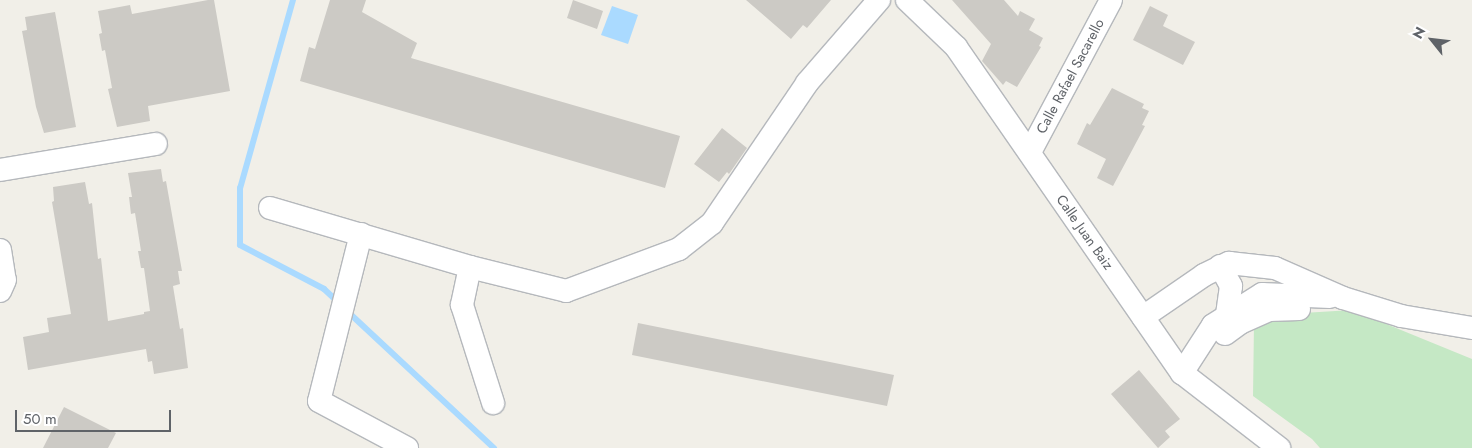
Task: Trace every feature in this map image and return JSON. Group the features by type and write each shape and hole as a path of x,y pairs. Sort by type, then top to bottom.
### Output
{"street":[{"path":"270,208 470,267 566,291 679,249 712,223 807,83 879,0"},
{"name":"Calle Juan Baiz","path":"907,0 956,47 1182,374 1279,448"},
{"name":"Calle Rafael Sacarello","path":"1030,152 1111,0"},
{"path":"0,170 156,144"},
{"path":"361,234 319,401 407,448"},
{"path":"0,250 5,280 0,291"},
{"path":"1143,317 1220,266 1229,263 1275,268 1343,298 1401,316 1472,328"},
{"path":"1220,266 1230,286 1227,314"},
{"path":"470,267 462,305 492,403"},
{"path":"1182,374 1213,325 1227,314 1262,294 1343,298"},
{"path":"1196,352 1211,345 1240,323 1269,310 1318,309 1343,298"}],"green space":[{"path":"1352,310 1472,359 1472,448 1320,448 1312,439 1253,396 1254,323 1270,315"}],"water":[{"path":"612,6 638,15 628,44 601,35"}],"building":[{"path":"214,0 230,91 148,106 150,121 117,127 108,89 112,88 105,50 102,51 99,34 102,33 98,11 130,5 132,14"},
{"path":"330,0 366,0 362,12 417,43 411,58 680,136 665,188 300,81 309,47 315,49"},
{"path":"573,0 603,11 597,29 567,18"},
{"path":"746,0 831,0 807,28 803,25 791,39"},
{"path":"952,0 1004,0 1018,16 1020,11 1035,19 1029,30 1043,38 1039,46 1041,47 1017,87 1006,81 1003,85 982,61 991,44"},
{"path":"1150,6 1168,15 1163,26 1195,42 1183,65 1133,40"},
{"path":"55,12 76,127 44,133 36,107 22,31 27,30 25,17"},
{"path":"1112,88 1144,104 1142,108 1149,111 1142,125 1145,126 1113,186 1097,178 1106,159 1077,144 1087,123 1090,125"},
{"path":"722,128 747,148 729,174 727,172 719,182 694,164"},
{"path":"161,169 163,182 166,181 182,271 178,271 180,284 173,286 180,329 183,328 188,368 154,374 152,361 148,362 146,349 28,370 23,337 49,332 47,318 71,314 52,202 54,201 53,187 85,182 89,204 92,203 98,259 101,258 108,321 144,314 144,312 150,311 144,268 141,268 138,251 141,251 135,213 131,214 129,197 132,197 128,173"},
{"path":"638,323 894,375 887,406 632,355"},
{"path":"1139,370 1180,419 1165,431 1170,437 1158,448 1111,394"},
{"path":"64,407 116,433 108,448 43,448"}],"waterway":[{"path":"293,0 240,188 240,245 324,289 340,304"},
{"path":"347,311 494,448"}]}
